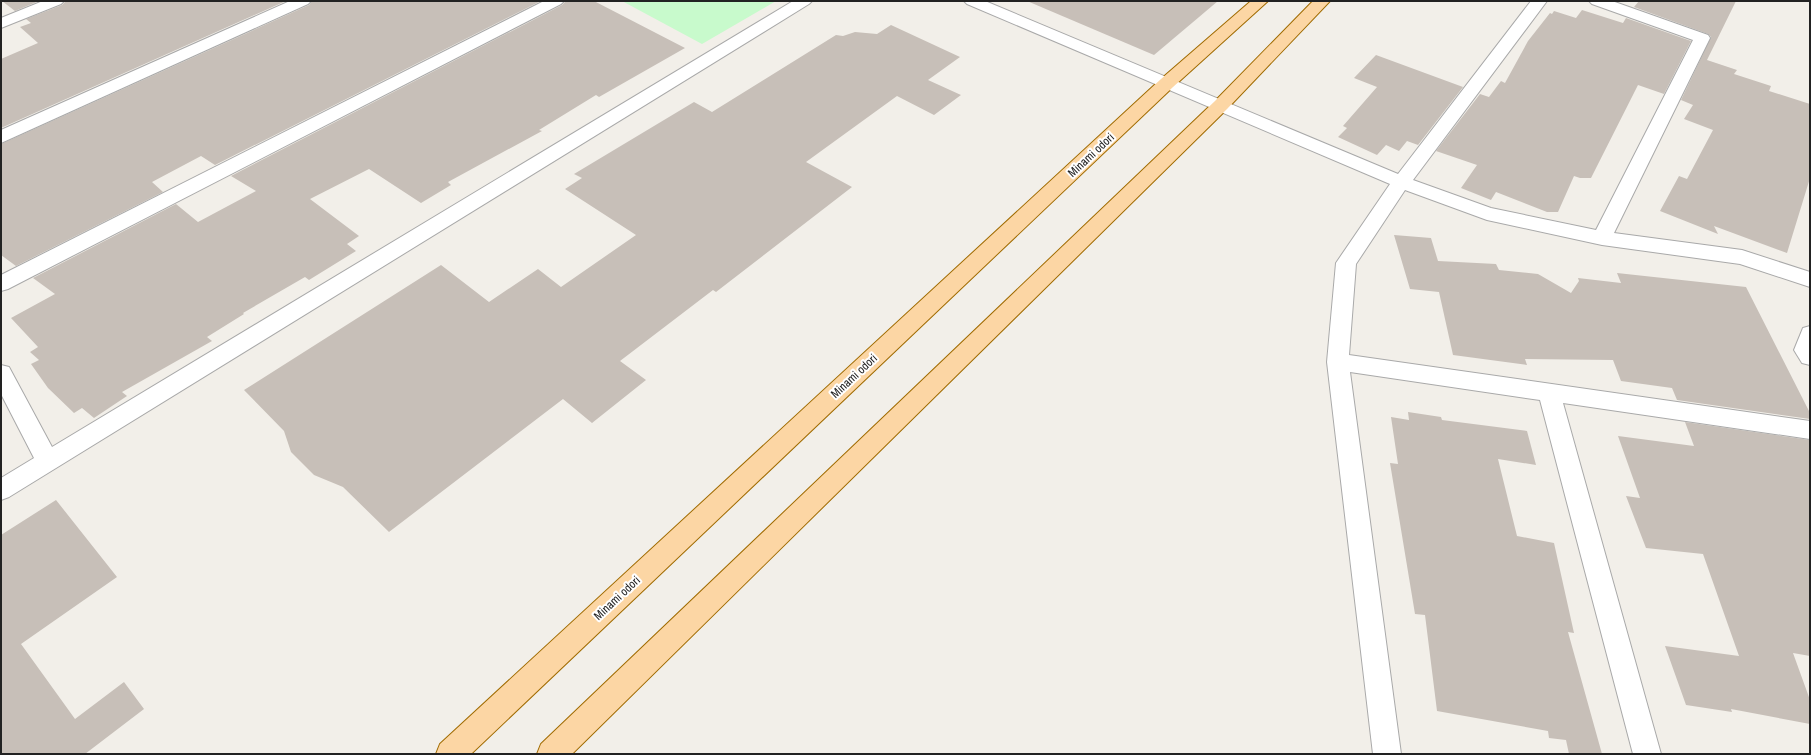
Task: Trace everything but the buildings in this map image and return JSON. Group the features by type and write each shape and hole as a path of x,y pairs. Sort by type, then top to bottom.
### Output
{"main road":[{"name":"Minami odori","path":"450,754 1167,83 1260,1"},
{"path":"551,754 1221,105 1322,1"}],"street":[{"path":"1,23 56,1"},
{"path":"1,137 303,1"},
{"path":"1,284 556,1"},
{"path":"1,490 804,1"},
{"path":"972,1 1401,182 1487,214 1602,238 1742,257 1810,280"},
{"path":"1387,754 1338,362 1346,263 1401,182 1539,1"},
{"path":"1597,1 1702,38 1602,238"},
{"path":"1810,334 1806,350 1810,357"},
{"path":"1338,362 1810,430"},
{"path":"1,373 48,461"},
{"path":"1549,393 1647,754"}],"green space":[{"path":"622,1 776,1 702,44"}]}
